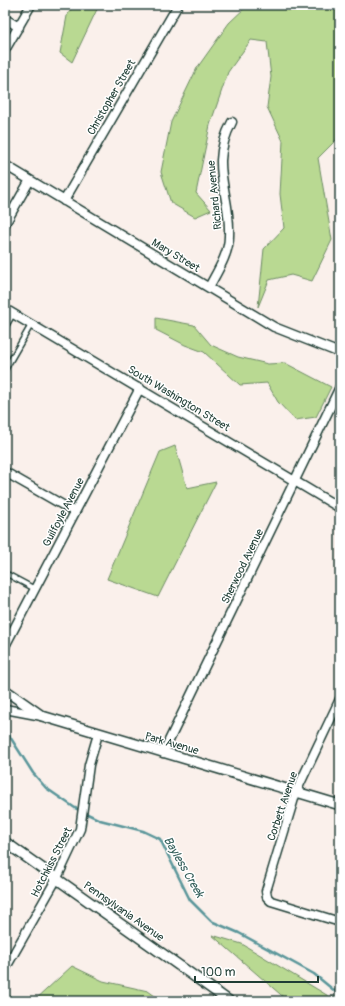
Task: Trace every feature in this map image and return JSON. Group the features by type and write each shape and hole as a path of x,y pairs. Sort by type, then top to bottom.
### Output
{"street":[{"path":"5,50 32,5"},
{"name":"Christopher Street","path":"64,201 178,5"},
{"path":"5,19 19,27"},
{"name":"Richard Avenue","path":"209,287 228,244 227,208 222,180 221,158 224,137 232,122"},
{"name":"Mary Street","path":"5,165 274,326 340,353"},
{"path":"5,224 30,180"},
{"name":"South Washington Street","path":"5,309 340,508"},
{"name":"Sherwood Avenue","path":"163,753 296,481 340,387"},
{"name":"Guilfoyle Avenue","path":"5,646 140,388"},
{"path":"5,472 75,512"},
{"name":"Park Avenue","path":"5,690 42,716 98,734 340,805"},
{"name":"Corbett Avenue","path":"340,699 296,792 266,891 271,900 340,922"},
{"path":"5,709 42,716"},
{"name":"Hotchkiss Street","path":"5,969 56,878 80,829 89,765 98,734"},
{"name":"Pennsylvania Avenue","path":"5,842 229,1001"}],"lane":[{"path":"5,328 13,314"},
{"path":"5,370 31,325"},
{"path":"5,573 35,589"}],"green space":[{"path":"73,5 99,5 72,62 60,53 67,16"},
{"path":"248,5 340,5 339,137 318,158 332,240 312,281 291,275 269,280 258,307 264,249 284,228 280,194 283,141 267,107 271,77 267,42 251,40 228,72 210,125 196,193 211,210 195,217 171,203 161,172 171,122 197,68 229,23"},
{"path":"156,318 194,325 211,345 238,357 268,364 285,363 331,387 316,417 295,420 278,402 267,383 240,385 204,352 185,345 156,330"},
{"path":"175,446 187,488 216,482 158,597 107,579 160,452"},
{"path":"212,935 242,944 330,997 340,997 340,1001 288,1001"},
{"path":"72,966 103,981 148,991 162,1001 34,1001"}],"waterway":[{"name":"Bayless Creek","path":"5,729 33,773 46,788 75,808 100,820 143,831 160,839 190,900 211,921 239,933 314,974 336,992 340,992"}]}
